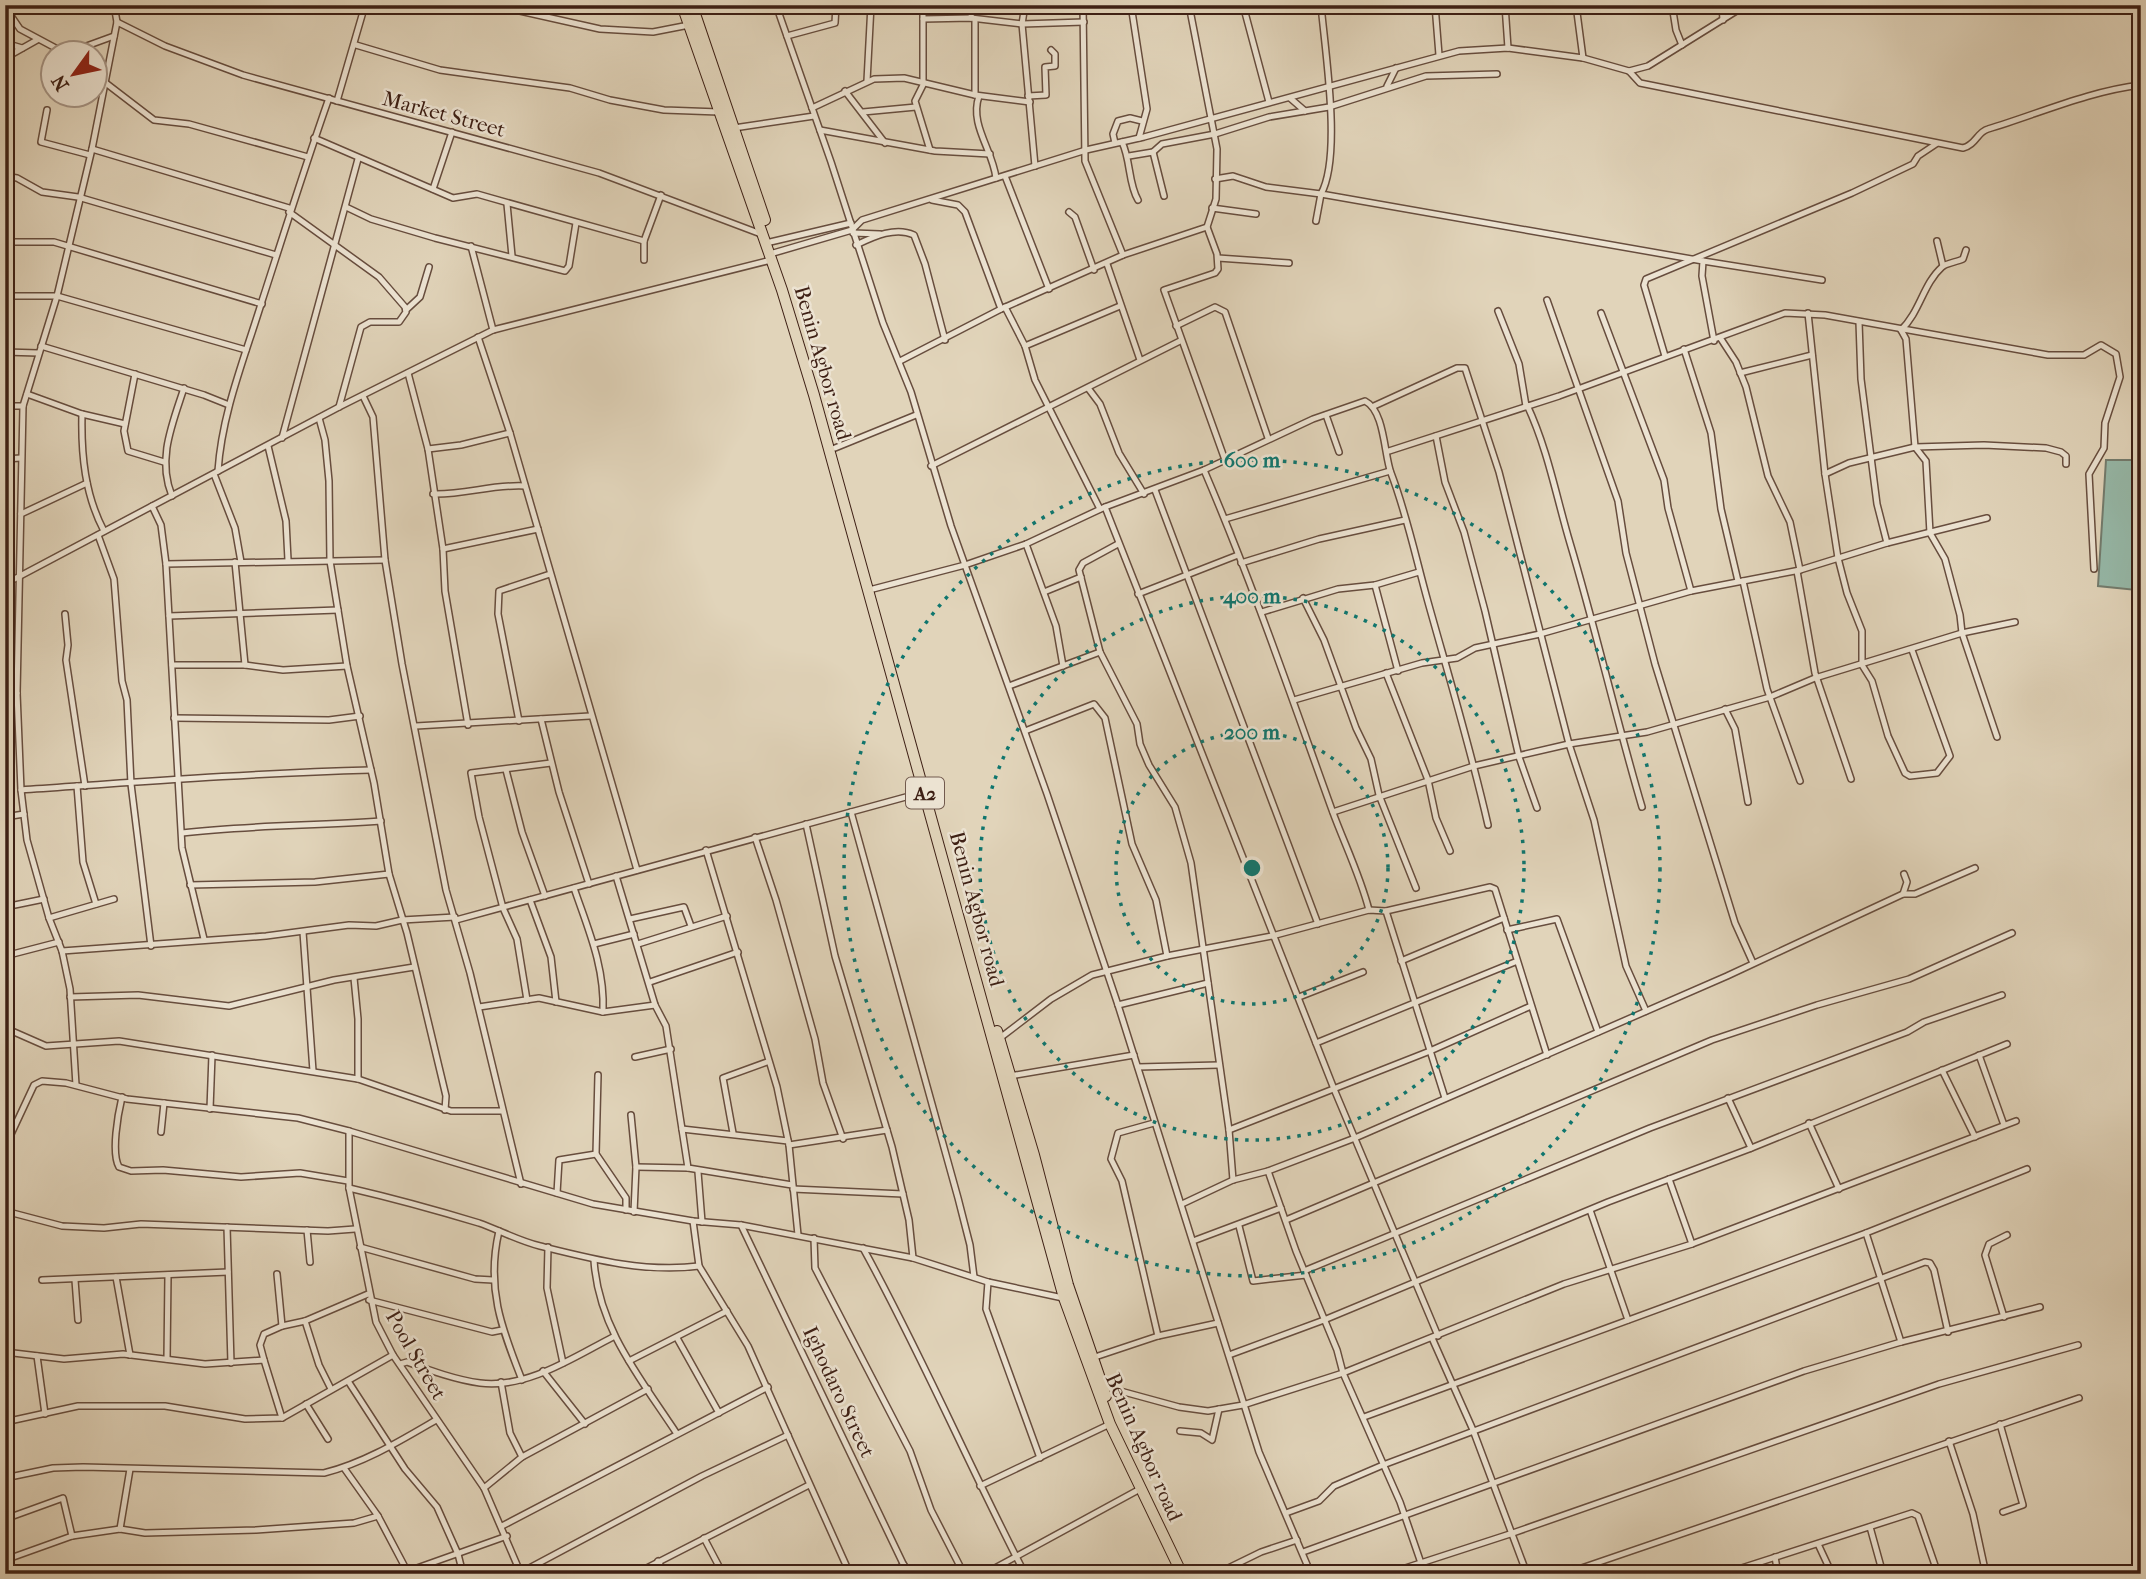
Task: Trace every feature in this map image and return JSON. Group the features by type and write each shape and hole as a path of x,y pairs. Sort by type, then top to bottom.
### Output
{"highway":[{"name":"Benin Agbor road","path":"682,5 773,256 835,447 1010,1076 1064,1298 1110,1424 1182,1574"},
{"name":"Benin Agbor road","path":"692,5 734,128 767,240"},
{"name":"Benin Agbor road","path":"773,256 924,792 1068,1285 1102,1386 1144,1486 1189,1574"}],"street":[{"path":"108,64 117,22 114,5"},
{"path":"337,101 356,44 365,5"},
{"path":"479,5 501,6 600,29 653,32 689,25"},
{"path":"776,5 883,323 900,361 931,466 1107,972 1259,1452 1311,1574"},
{"path":"788,36 836,23 836,5"},
{"path":"867,81 871,5"},
{"path":"923,5 923,85 915,102 930,150"},
{"path":"972,5 976,119 996,178"},
{"path":"1025,5 1022,24 1035,166"},
{"path":"1083,5 1086,167 1123,255"},
{"path":"1131,5 1146,99 1142,138"},
{"path":"1189,5 1214,134 1216,199 1207,226 1218,258 1215,274 1164,289 1180,341 1225,460"},
{"path":"1243,5 1269,102"},
{"path":"1316,221 1332,160 1321,5"},
{"path":"1435,5 1439,55"},
{"path":"1505,5 1508,48"},
{"path":"1576,5 1583,58"},
{"path":"1672,5 1676,30 1682,45"},
{"path":"1722,5 1723,20"},
{"path":"5,584 340,407 494,330 773,256 929,200 1086,150 1142,138 1328,88 1439,55 1478,48 1508,48 1583,58 1629,71 1648,66 1746,5"},
{"path":"5,7 20,29 37,40 5,58"},
{"path":"923,19 973,19 1022,24 1084,22"},
{"name":"Market Street","path":"117,22 210,63 599,173 661,195 767,240"},
{"path":"108,38 114,36"},
{"path":"5,43 22,48"},
{"path":"356,44 440,71 570,88 610,100 664,110 719,112"},
{"path":"811,108 867,81 904,78 923,85 977,96 1029,99 1046,95 1045,67 1055,66 1055,54 1051,50"},
{"path":"1387,86 1396,68"},
{"path":"1629,71 1640,83 1936,144 1970,146 1983,131 2060,103 2141,85"},
{"path":"1142,138 1162,144 1214,134 1269,117 1328,107 1387,86 1432,74 1497,74"},
{"path":"108,85 154,120 189,124 308,157"},
{"path":"845,91 885,143"},
{"path":"246,665 235,528 216,472 220,442 289,210 329,98"},
{"path":"1290,98 1305,111"},
{"path":"863,112 916,107"},
{"path":"76,1086 70,997 62,951 49,918 27,840 21,790 17,693 21,458 23,407 57,296 99,108"},
{"path":"47,110 41,142 91,152 289,210 333,247 379,277 403,301 406,310"},
{"path":"734,128 814,116"},
{"path":"1138,200 1133,191 1129,156 1113,134 1118,121 1130,118 1142,121"},
{"path":"820,130 930,150 990,154"},
{"path":"433,189 452,132"},
{"path":"314,138 453,198 477,194 644,241"},
{"path":"1129,156 1153,152 1162,144"},
{"path":"1665,356 1643,281 1691,258 1864,187 1913,164 1918,156 1936,144"},
{"path":"1153,152 1164,196"},
{"path":"282,438 358,159"},
{"path":"5,176 17,178 42,192 78,197 276,255"},
{"path":"1005,176 1049,289"},
{"path":"1215,179 1233,176 1266,187 1321,194 1822,280"},
{"path":"644,260 644,241 661,195"},
{"path":"929,200 958,205 965,212 1003,308 1025,346 1035,380 1118,544 1272,936 1415,1282 1453,1385 1494,1482 1510,1534 1527,1574"},
{"path":"507,204 512,256"},
{"path":"346,207 371,219 543,266 568,269 576,223"},
{"path":"1212,208 1256,214"},
{"path":"1069,212 1076,217 1094,270"},
{"path":"900,361 1003,308 1123,255 1207,226"},
{"path":"767,240 852,227 880,234 908,232 914,235 925,264 945,340"},
{"path":"856,245 880,234"},
{"path":"1937,241 1942,266"},
{"path":"5,242 67,246 262,304"},
{"path":"471,246 494,330"},
{"path":"1901,330 1917,312 1942,266 1963,259 1966,250"},
{"path":"1218,258 1289,263"},
{"path":"1703,261 1702,276 1714,341"},
{"path":"1107,264 1140,360"},
{"path":"340,407 358,331 370,322 398,321 420,297 429,267"},
{"path":"5,296 57,296 246,350"},
{"path":"1547,300 1576,389 1618,500 1639,606 1673,724 1735,923 1753,963"},
{"path":"1025,346 1120,306"},
{"path":"1176,326 1215,307 1225,312 1268,438"},
{"path":"1498,312 1520,364 1527,406 1553,471 1593,620 1605,679 1642,807"},
{"path":"1389,451 1527,406 1684,349 1721,339 1768,318 1799,312 2048,355 2084,355 2101,345 2116,354 2120,377 2105,423 2104,448 2089,474 2094,569"},
{"path":"1601,313 1662,472 1691,591"},
{"path":"1808,313 1825,474 1838,558 1847,593 1862,631 1862,665 1872,681 1888,736 1905,773 1910,776 1937,773 1950,756 1912,650"},
{"path":"1859,322 1858,347 1872,459 1880,518 1887,543"},
{"path":"1901,330 1906,339 1915,447 1926,461 1930,533 1945,559 1962,633 1997,737"},
{"path":"478,337 510,433 590,716 637,870"},
{"path":"1721,339 1740,373 1769,476 1787,512 1800,555 1799,570 1817,678 1851,779"},
{"path":"931,466 1180,341"},
{"path":"41,346 184,388 229,405"},
{"path":"1684,349 1711,433 1721,509 1770,697 1800,781"},
{"path":"5,352 38,354"},
{"path":"1740,373 1812,355"},
{"path":"1374,407 1463,367 1484,420 1528,574 1540,634 1569,744 1594,821 1626,966 1646,1011"},
{"path":"408,373 428,449 443,549 445,591 468,725"},
{"path":"135,374 125,424 128,451 164,462"},
{"path":"1087,387 1100,404 1119,453 1144,494"},
{"path":"172,496 165,480 164,462 184,388"},
{"path":"27,394 82,414 125,424"},
{"path":"363,396 373,417 385,560 446,890 479,1007 521,1184"},
{"path":"873,589 965,565 1026,544 1102,508 1204,471 1268,438 1365,401 1374,407 1389,451 1390,471 1402,503 1488,825"},
{"path":"5,406 23,407"},
{"path":"82,414 81,444 87,484 114,579 122,681 127,700 131,784 151,946"},
{"path":"835,447 916,415"},
{"path":"1326,415 1339,452"},
{"path":"319,418 325,440 329,481 330,561 347,666 371,770 389,874 446,1096 445,1110"},
{"path":"428,449 461,445 510,433"},
{"path":"1436,436 1445,482 1470,554 1519,757 1537,808"},
{"path":"1825,474 1849,463 1915,447 1984,445 2046,448 2061,452 2066,456 2066,464"},
{"path":"268,446 286,521 288,560"},
{"path":"5,459 21,458"},
{"path":"1204,471 1262,612 1276,658 1362,884 1369,910"},
{"path":"1225,519 1390,471"},
{"path":"20,514 41,507 58,494 87,484"},
{"path":"433,494 455,495 502,484 525,485"},
{"path":"1155,490 1318,924"},
{"path":"152,506 161,525 166,564 182,848 204,939"},
{"path":"1294,700 1386,673 1457,658 1491,644 1593,620 1691,591 1799,570 1887,543 1987,518"},
{"path":"1241,563 1319,539 1405,520"},
{"path":"443,549 538,529"},
{"path":"1026,544 1056,626 1063,666"},
{"path":"1118,544 1079,566 1100,652 1137,724 1140,744 1149,765 1175,807 1191,863 1229,1130 1233,1180"},
{"path":"1138,594 1187,578 1238,555"},
{"path":"166,564 385,560"},
{"path":"1262,612 1338,589 1375,585 1419,572"},
{"path":"519,721 499,614 499,591 550,574"},
{"path":"1044,592 1081,577"},
{"path":"1375,585 1398,671"},
{"path":"1303,598 1371,759 1379,795 1416,888"},
{"path":"169,616 338,610"},
{"path":"65,614 68,645 66,660 85,786"},
{"path":"1333,812 1474,766 1673,724 1770,697 1817,678 1962,633 2015,622"},
{"path":"1009,686 1100,652"},
{"path":"172,665 246,665 283,670 347,666"},
{"path":"1386,673 1428,780 1436,818 1450,851"},
{"path":"5,698 17,693"},
{"path":"1025,731 1094,704 1105,718 1132,844 1156,900 1167,956"},
{"path":"1725,709 1735,729 1748,802"},
{"path":"174,718 329,720 359,716"},
{"path":"416,726 590,716"},
{"path":"541,719 551,763 589,884"},
{"path":"527,1000 517,939 503,908 479,817 471,772 551,763"},
{"path":"21,790 131,784 179,777 371,770"},
{"path":"506,770 522,832 545,896"},
{"path":"77,786 83,862 96,904"},
{"path":"62,951 151,946 402,920 455,919 924,792"},
{"path":"851,812 967,1233 974,1277"},
{"path":"5,817 24,814"},
{"path":"182,833 237,826 304,826 381,821"},
{"path":"806,824 835,956 887,1130 903,1194 913,1258"},
{"path":"755,837 776,900 815,1039 823,1083 843,1139"},
{"path":"706,850 738,952 767,1062 777,1087 788,1143 798,1236"},
{"path":"1182,1204 1233,1180 1268,1171 1355,1138 1646,1011 1903,894 1915,894 1975,868"},
{"path":"190,885 315,882 389,874"},
{"path":"1903,894 1907,881 1904,874"},
{"path":"616,876 655,1005 666,1026 688,1168"},
{"path":"999,1039 1075,983 1092,975 1167,956 1272,936 1369,910 1386,911 1490,887 1495,889 1547,1055"},
{"path":"574,888 594,944 604,998 603,1012"},
{"path":"5,906 44,899"},
{"path":"49,918 114,899"},
{"path":"530,900 551,957 556,1002"},
{"path":"630,919 684,907 691,926"},
{"path":"1386,911 1445,1098"},
{"path":"638,944 727,916"},
{"path":"1401,961 1504,918"},
{"path":"1507,930 1557,919 1598,1031"},
{"path":"303,932 313,1071"},
{"path":"1286,1220 1712,1040 1817,1004 1909,979 2012,933"},
{"path":"594,944 634,934"},
{"path":"5,956 59,942"},
{"path":"650,982 738,952"},
{"path":"1316,1043 1516,962"},
{"path":"70,997 138,995 229,1006 307,987 414,967"},
{"path":"1299,997 1363,972"},
{"path":"354,978 358,1019 358,1079"},
{"path":"1118,1005 1208,983"},
{"path":"1239,1226 1253,1281 1305,1273 1728,1098 2002,995"},
{"path":"479,1007 539,998 603,1012 655,1005"},
{"path":"1229,1130 1430,1051 1531,1006"},
{"path":"5,1028 46,1046 119,1041 358,1079 445,1110 502,1111"},
{"path":"1228,1355 1324,1321 1590,1210 2007,1044"},
{"path":"635,1057 671,1049"},
{"path":"210,1109 212,1055"},
{"path":"1010,1076 1134,1055"},
{"path":"1979,1055 2004,1125"},
{"path":"733,1133 723,1078 767,1062"},
{"path":"1138,1067 1219,1065"},
{"path":"1942,1070 1975,1137"},
{"path":"598,1075 596,1154 626,1198 626,1210"},
{"path":"5,1147 34,1084 42,1081 122,1097 298,1118 521,1184 634,1212 693,1222 741,1225 814,1238 913,1258 988,1282 1064,1298"},
{"path":"122,1097 117,1117 115,1156 119,1167 131,1171 163,1170 241,1177 300,1173 348,1185 594,1260 673,1269 699,1266"},
{"path":"1728,1098 1751,1148"},
{"path":"161,1132 164,1103"},
{"path":"631,1115 636,1167 634,1212"},
{"path":"1102,1386 1179,1407 1208,1411 1243,1405 1343,1373 1564,1284 1692,1244 2016,1121"},
{"path":"1154,1123 1118,1133 1111,1159 1122,1181 1158,1336"},
{"path":"1809,1123 1839,1189"},
{"path":"682,1129 733,1133 788,1143 843,1139 887,1130"},
{"name":"Pool Street","path":"349,1131 348,1185 376,1322 393,1354 484,1489 507,1536 521,1573"},
{"path":"556,1193 559,1160 596,1154"},
{"path":"636,1167 688,1168 698,1172 793,1187 903,1194"},
{"path":"1364,1417 1866,1233 2027,1169"},
{"path":"1268,1171 1305,1273 1337,1350 1343,1373 1405,1516 1421,1563"},
{"path":"698,1172 702,1222"},
{"path":"1669,1179 1692,1244"},
{"path":"1193,1241 1239,1226 1281,1208"},
{"path":"1590,1210 1628,1320"},
{"path":"5,1211 62,1226 104,1228 141,1224 307,1230 355,1229"},
{"path":"693,1222 699,1266 768,1387 850,1574"},
{"name":"Ighodaro Street","path":"741,1225 908,1574"},
{"path":"227,1227 231,1363"},
{"path":"307,1230 310,1262"},
{"path":"499,1231 492,1259 493,1280 502,1330 522,1380"},
{"path":"1866,1233 1900,1342"},
{"path":"2004,1317 1985,1255 1989,1244 2007,1235"},
{"path":"814,1238 815,1268 910,1451 931,1510 964,1574"},
{"path":"360,1247 475,1279 493,1280"},
{"path":"548,1247 547,1288 563,1363"},
{"path":"863,1248 937,1389 980,1486 1025,1574"},
{"path":"594,1260 596,1289 613,1337 677,1434"},
{"path":"1286,1513 1319,1500 1334,1486 1383,1465 1924,1262 1930,1263 1948,1332"},
{"path":"42,1280 228,1272"},
{"path":"276,1274 282,1326"},
{"path":"167,1359 168,1275"},
{"path":"116,1277 130,1355"},
{"path":"75,1280 78,1320"},
{"path":"988,1282 986,1309 1040,1458"},
{"path":"282,1418 260,1345 264,1334 282,1326 305,1321 369,1297 492,1332 502,1330"},
{"path":"1303,1552 1759,1387 1900,1342 2040,1307"},
{"path":"629,1361 727,1311"},
{"path":"305,1321 331,1389"},
{"path":"1092,1358 1158,1336 1218,1323"},
{"path":"400,1364 407,1362 483,1384 522,1380 563,1363 613,1337"},
{"path":"677,1338 719,1413"},
{"path":"1387,1574 1510,1534 1939,1384 2078,1345"},
{"path":"5,1352 64,1359 130,1355 231,1363 264,1360"},
{"path":"5,1422 78,1406 165,1406 245,1419 282,1418 393,1354"},
{"path":"37,1356 45,1414"},
{"path":"543,1371 584,1424"},
{"path":"348,1381 405,1469 437,1507 458,1554 463,1574"},
{"path":"501,1382 510,1433 522,1457"},
{"path":"502,1526 768,1387"},
{"path":"484,1489 522,1457 648,1390"},
{"path":"1564,1574 2079,1398"},
{"path":"306,1404 328,1439"},
{"path":"1180,1431 1201,1433 1212,1440 1219,1409"},
{"path":"5,1478 53,1468 324,1473 344,1468 392,1446 436,1420"},
{"path":"980,1486 1110,1424"},
{"path":"2000,1424 2023,1505 2003,1513"},
{"path":"521,1573 702,1476 788,1435"},
{"path":"1949,1441 1973,1514 1984,1565"},
{"path":"344,1468 378,1516 407,1569"},
{"path":"120,1529 130,1469"},
{"path":"635,1574 809,1485"},
{"path":"984,1574 1140,1489"},
{"path":"5,1519 63,1498 72,1536"},
{"path":"1723,1574 1916,1514 1938,1574"},
{"path":"5,1560 72,1536 120,1529 145,1534 256,1530 354,1523 378,1516"},
{"path":"1870,1527 1883,1574"},
{"path":"333,1574 407,1569 417,1571 507,1536"},
{"path":"704,1538 723,1574"},
{"path":"1216,1574 1261,1552 1297,1540"},
{"path":"1818,1544 1832,1574"},
{"path":"1775,1557 1778,1574"},
{"path":"658,1561 665,1574"},
{"path":"888,1574 904,1565"}],"shaded area":[{"path":"2106,460 2133,460 2136,590 2098,586"}]}
